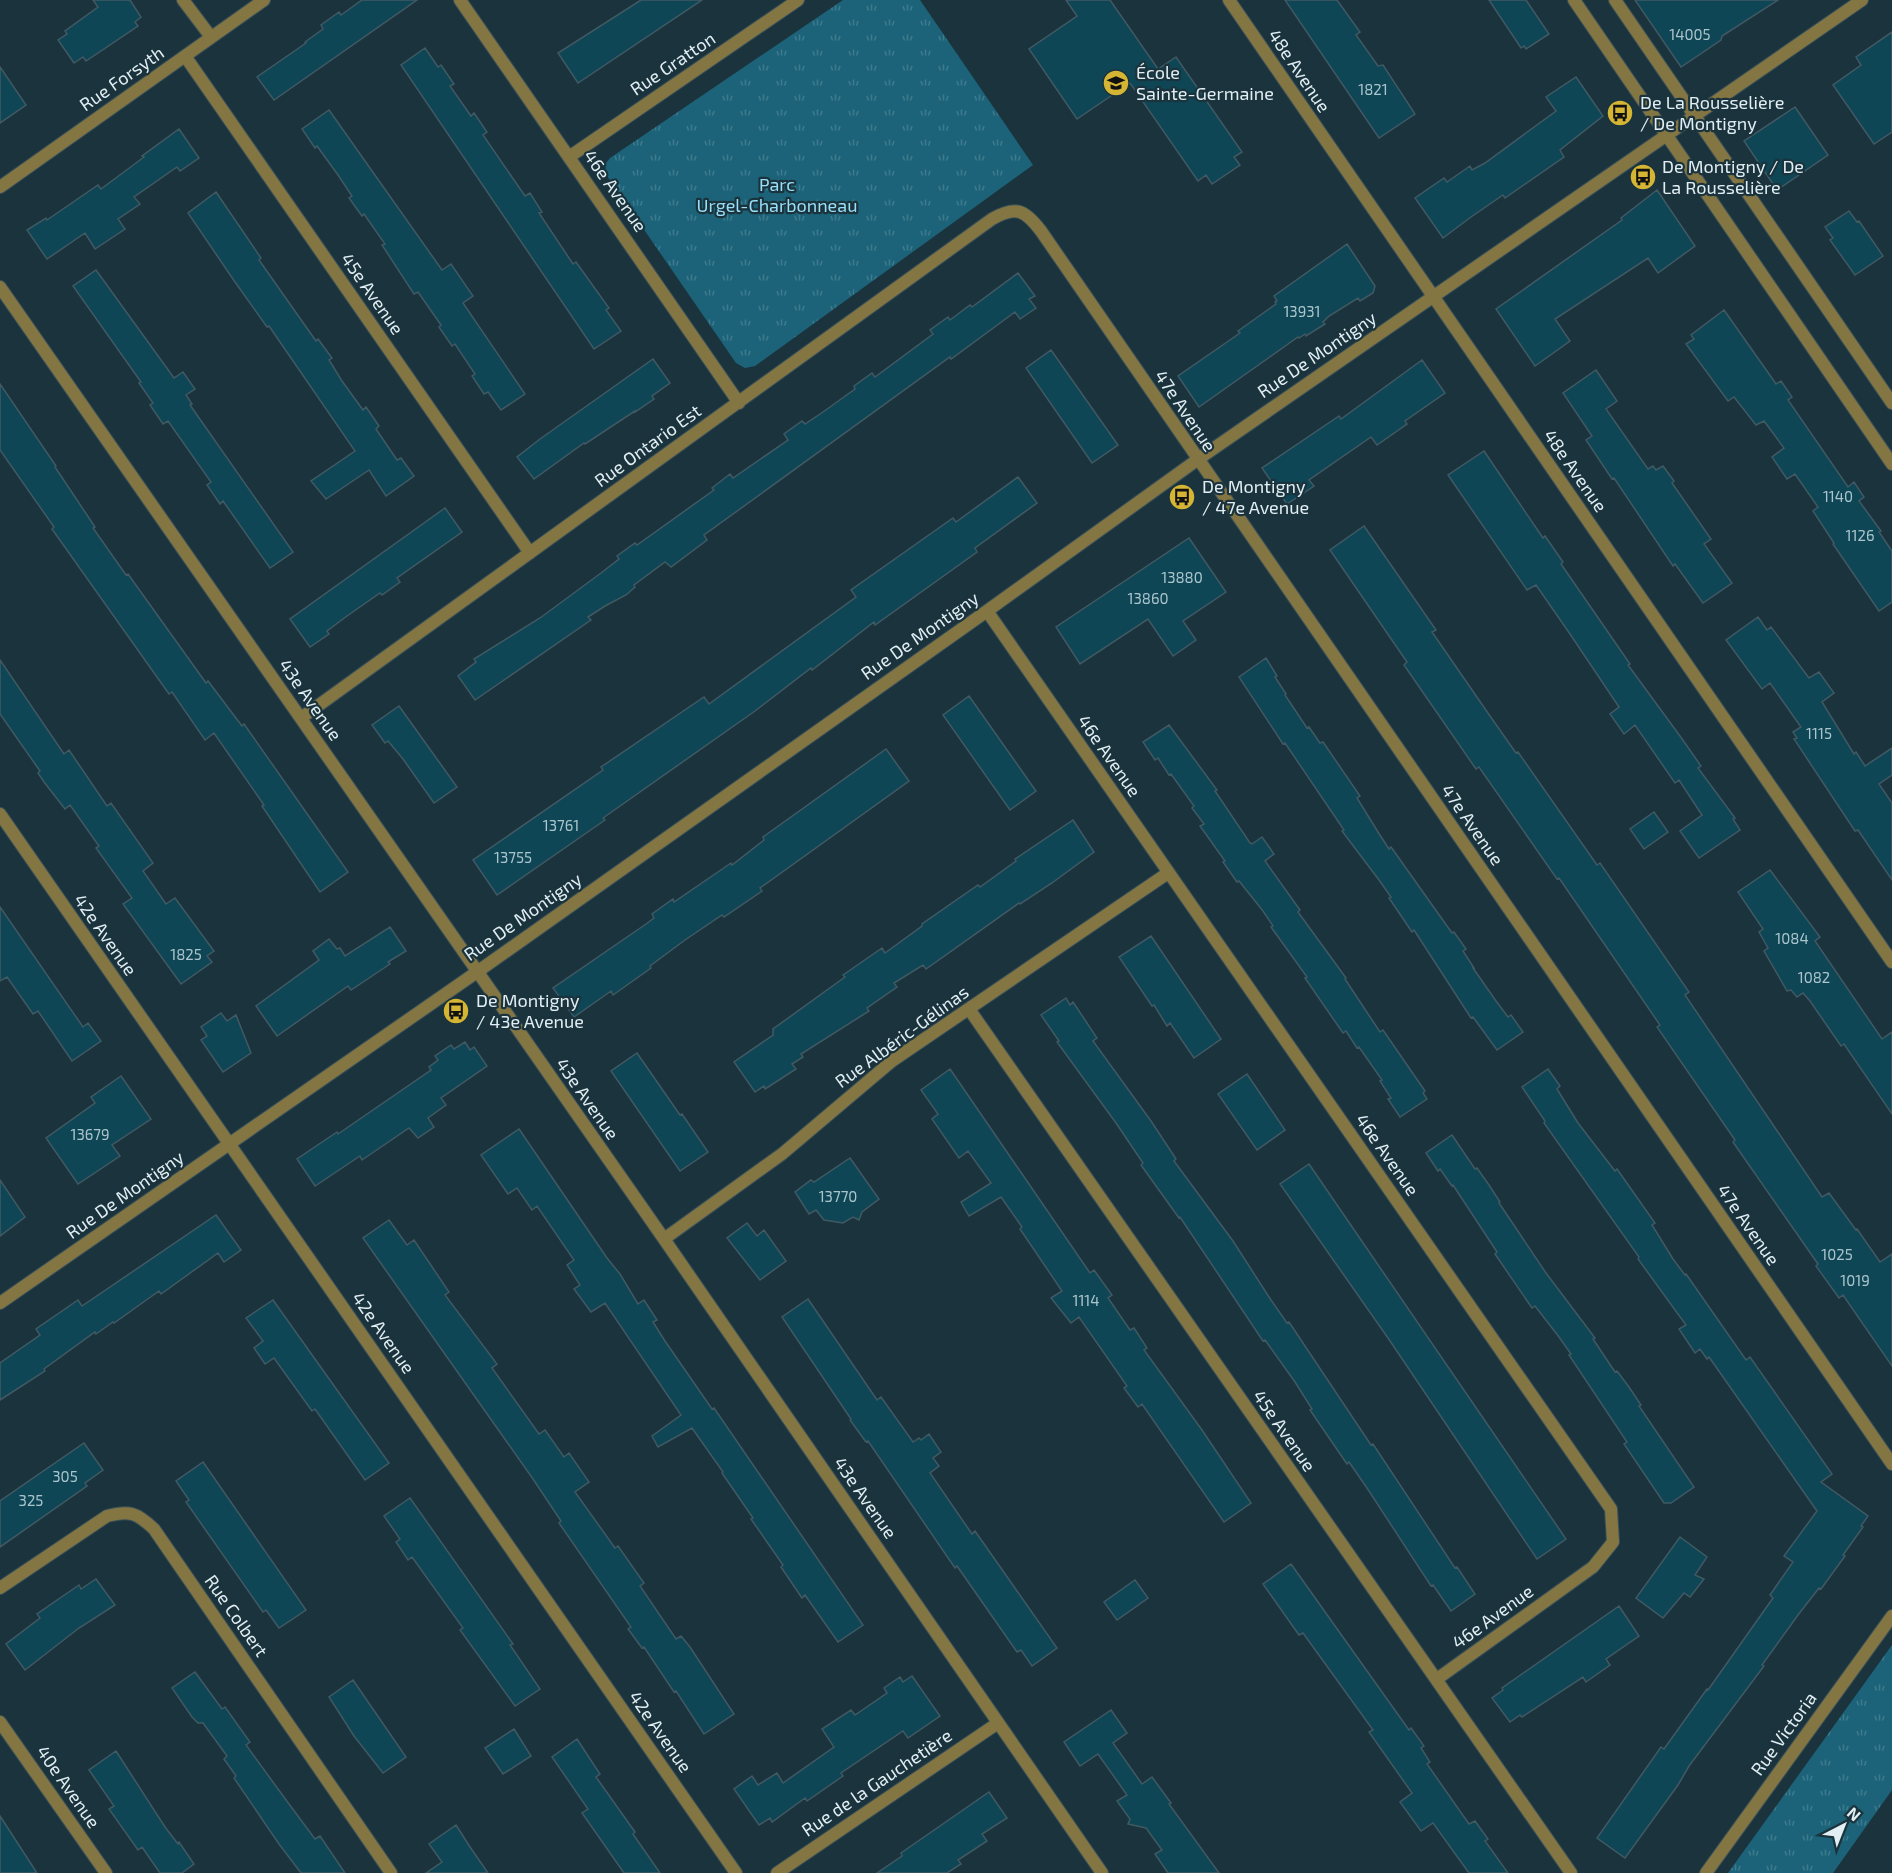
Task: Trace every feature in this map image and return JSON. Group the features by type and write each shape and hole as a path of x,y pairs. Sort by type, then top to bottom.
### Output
{"street":[{"path":"183,0 211,37"},
{"name":"Rue Forsyth","path":"0,187 264,0"},
{"name":"46e Avenue","path":"460,0 739,403"},
{"name":"Rue Gratton","path":"569,157 798,0"},
{"name":"48e Avenue","path":"1228,0 1892,962"},
{"path":"1574,0 1892,464"},
{"path":"1615,0 1892,403"},
{"name":"Rue De Montigny","path":"0,1303 477,972 1197,460 1862,0"},
{"name":"45e Avenue","path":"185,56 530,553"},
{"name":"Rue Ontario Est","path":"301,718 992,219 1006,211 1019,211"},
{"name":"47e Avenue","path":"1019,211 1031,218 1041,231 1892,1464"},
{"name":"43e Avenue","path":"0,287 664,1239 1102,1873"},
{"name":"46e Avenue","path":"987,611 1611,1509 1613,1542 1593,1567 1437,1679"},
{"name":"42e Avenue","path":"0,814 736,1873"},
{"name":"Rue Albéric-Gélinas","path":"664,1239 782,1154 892,1061 1168,873"},
{"name":"45e Avenue","path":"969,1009 1571,1873"},
{"name":"Rue Colbert","path":"0,1588 107,1515 124,1511 141,1517 154,1529 392,1873"},
{"name":"Rue Victoria","path":"1706,1873 1892,1616"},
{"name":"40e Avenue","path":"0,1722 106,1873"},
{"name":"Rue de la Gauchetière","path":"777,1873 998,1723"}],"green space":[{"name":"Parc Urgel-Charbonneau","path":"843,0 920,0 1033,165 755,366 745,368 736,363 605,173 606,163 610,158"},
{"path":"1892,1645 1892,1790 1833,1873 1728,1873"}],"building":[{"path":"93,0 130,0 141,17 135,22 138,26 86,61 83,57 74,63 58,40 67,34 65,31 98,7"},
{"path":"362,0 417,0 274,100 257,77 306,43 323,29 321,25 339,12 341,15"},
{"path":"641,0 702,0 578,83 558,53"},
{"path":"1066,0 1110,0 1158,69 1176,57 1242,152 1234,157 1240,165 1212,184 1206,175 1198,181 1130,83 1077,119 1029,49 1077,16"},
{"path":"1285,0 1337,0 1360,32 1356,35 1378,66 1383,65 1415,114 1379,138"},
{"path":"1489,0 1526,0 1549,34 1526,49 1524,46 1521,48"},
{"path":"1635,0 1778,0 1722,36 1721,40 1681,67"},
{"path":"1892,32 1892,132 1874,144 1833,85 1861,65 1856,57"},
{"path":"425,48 454,84 450,86 471,116 474,113 487,132 483,135 525,196 530,193 542,212 539,213 573,264 576,262 609,308 606,310 621,331 594,349 401,65"},
{"path":"0,67 26,105 0,123"},
{"path":"1576,77 1603,116 1560,150 1564,157 1505,198 1503,195 1443,238 1415,198 1444,178 1447,182 1470,166 1472,170 1485,163 1556,111 1546,97"},
{"path":"1795,107 1828,155 1777,190 1744,141"},
{"path":"329,110 442,270 451,264 473,296 463,303 525,394 501,410 488,392 484,394 472,376 475,374 455,344 452,346 439,327 441,325 418,292 414,294 382,245 385,244 364,214 362,216 349,198 352,196 338,175 302,129"},
{"path":"179,129 199,158 180,171 177,167 134,197 140,204 118,219 125,229 95,249 85,233 47,259 27,230 46,218 47,220 98,185 101,189"},
{"path":"1657,190 1695,246 1658,273 1648,258 1555,319 1570,341 1535,366 1496,309 1622,220 1621,218"},
{"path":"216,192 261,258 259,260 316,341 318,339 332,358 329,360 342,381 363,410 366,407 379,426 376,429 397,460 401,458 414,476 386,496 369,470 326,499 311,481 355,451 188,213"},
{"path":"1849,211 1857,222 1859,221 1883,256 1855,275 1830,240 1833,238 1825,227"},
{"path":"1347,244 1375,286 1373,293 1360,301 1358,298 1329,316 1323,322 1325,324 1306,336 1305,334 1298,337 1199,407 1178,376 1240,333 1238,331 1276,304 1274,296"},
{"path":"96,270 174,378 183,372 195,389 186,395 192,404 190,405 293,552 270,568 223,501 220,504 207,485 211,482 168,421 163,424 150,405 153,403 139,383 141,382 73,286"},
{"path":"1018,273 1035,296 1029,299 1036,308 1020,319 1015,312 951,359 950,357 704,535 707,540 671,567 665,562 634,585 635,587 626,595 588,617 591,620 475,700 458,676 476,662 474,659 540,618 619,559 617,556 635,543 637,545 714,490 712,488 730,474 733,478 788,440 784,434 802,421 805,424 823,412 855,389 854,386 872,373 875,377 933,334 930,330 948,317 950,320 970,305 972,307"},
{"path":"1724,310 1776,384 1781,381 1792,397 1788,400 1848,487 1854,482 1864,497 1859,501 1881,531 1879,532 1892,551 1892,602 1879,611 1813,511 1818,507 1795,474 1787,479 1772,457 1784,448 1764,421 1756,425 1734,397 1728,401 1686,344 1694,339 1691,335"},
{"path":"1051,350 1118,445 1092,463 1026,368"},
{"path":"653,359 670,383 652,396 654,399 584,443 534,479 517,457"},
{"path":"1422,360 1445,393 1405,421 1407,424 1377,445 1371,437 1309,480 1314,486 1287,504 1262,468 1339,416 1341,419"},
{"path":"1596,370 1617,401 1606,409 1648,469 1653,466 1656,470 1663,466 1674,481 1672,483 1711,539 1704,544 1732,583 1703,603 1675,564 1673,566 1586,440 1592,436 1563,393"},
{"path":"0,384 126,575 128,574 206,683 208,681 242,726 244,724 348,872 320,892 214,733 205,740 172,692 169,694 52,529 54,527 0,450"},
{"path":"1484,451 1543,538 1545,536 1563,562 1561,564 1630,664 1628,665 1701,766 1698,768 1735,818 1733,819 1740,830 1699,858 1680,831 1702,815 1679,780 1675,783 1635,725 1624,734 1610,714 1619,707 1570,634 1536,585 1527,590 1448,475"},
{"path":"1018,477 1037,503 975,548 977,552 875,625 874,622 812,670 811,668 755,711 603,818 605,820 497,895 473,860 603,770 601,767 704,697 709,704 856,597 851,590 953,518 956,522"},
{"path":"445,508 462,532 397,578 400,582 347,616 327,631 329,634 310,647 290,619"},
{"path":"1364,526 1436,630 1432,632 1490,716 1597,865 1600,863 1689,992 1685,995 1822,1197 1829,1193 1880,1262 1892,1254 1892,1366 1843,1295 1839,1298 1816,1266 1818,1264 1657,1027 1660,1025 1559,878 1557,879 1479,767 1476,769 1404,665 1407,662 1330,550"},
{"path":"1189,538 1226,592 1183,621 1196,640 1173,656 1148,619 1080,664 1056,627"},
{"path":"1758,617 1767,630 1771,627 1809,678 1819,672 1834,693 1822,702 1854,754 1856,752 1865,766 1892,748 1892,775 1879,784 1892,803 1892,880 1858,830 1855,831 1794,739 1797,738 1793,732 1801,727 1770,683 1762,689 1726,640"},
{"path":"1266,658 1285,695 1307,728 1309,727 1320,743 1323,742 1360,796 1357,798 1389,849 1391,847 1452,933 1454,932 1466,949 1463,951 1496,1001 1508,1017 1511,1015 1523,1032 1497,1050 1473,1017 1471,1018 1414,930 1412,932 1389,898 1391,897 1342,831 1344,830 1239,677"},
{"path":"0,660 64,754 69,750 107,806 111,803 153,863 143,871 166,904 175,898 214,951 207,956 212,962 181,984 123,904 132,898 96,848 99,846 70,805 65,809 44,782 38,773 40,771 0,714"},
{"path":"969,696 1036,791 1010,810 943,715"},
{"path":"399,706 457,787 434,803 403,759 388,741 385,743 372,725"},
{"path":"1169,725 1217,790 1215,791 1250,843 1262,837 1274,854 1265,861 1300,910 1298,912 1346,978 1380,1032 1383,1030 1425,1091 1423,1093 1427,1099 1400,1117 1388,1099 1391,1098 1380,1081 1382,1080 1346,1031 1343,1033 1271,927 1273,926 1263,911 1239,881 1237,882 1223,862 1225,861 1200,826 1204,824 1192,808 1194,806 1171,774 1169,775 1158,758 1155,760 1143,742"},
{"path":"886,749 909,781 760,888 762,891 685,940 613,995 611,991 574,1017 553,988 646,924 654,918 652,914 673,899 674,902 731,863 732,865 764,840 763,837"},
{"path":"1654,812 1668,832 1644,849 1630,829"},
{"path":"1073,820 1094,852 926,969 923,965 894,983 897,987 867,1008 869,1011 801,1054 803,1057 792,1064 796,1069 765,1089 764,1086 755,1092 734,1062 773,1035 773,1029 845,977 843,975 882,948 885,953 922,924 978,885 980,887 1016,861 1015,859"},
{"path":"1770,870 1820,937 1815,941 1882,1039 1892,1032 1892,1114 1844,1044 1841,1046 1810,1001 1803,993 1797,997 1791,990 1787,991 1764,951 1768,948 1759,932 1763,929 1738,892"},
{"path":"0,907 83,1027 88,1023 101,1041 72,1061 38,1011 33,1014 7,977 0,981"},
{"path":"390,927 406,951 351,990 348,986 277,1036 256,1006 319,960 313,951 329,939 337,949 340,948 345,956"},
{"path":"1151,936 1221,1039 1194,1058 1170,1023 1167,1026 1154,1005 1152,1006 1119,957"},
{"path":"1066,998 1070,1005 1073,1002 1097,1038 1093,1041 1151,1121 1176,1159 1174,1161 1233,1241 1269,1297 1287,1323 1289,1322 1455,1568 1457,1567 1475,1594 1451,1611 1433,1585 1431,1586 1349,1462 1347,1464 1310,1410 1312,1409 1295,1382 1265,1340 1263,1341 1180,1217 1141,1165 1143,1163 1116,1123 1057,1042 1059,1041 1041,1015"},
{"path":"221,1013 227,1021 236,1015 251,1053 223,1072 201,1040 207,1036 201,1027"},
{"path":"465,1042 470,1050 474,1047 487,1066 441,1098 446,1105 428,1118 434,1127 418,1138 409,1128 362,1160 360,1156 315,1186 297,1159 337,1132 338,1134 431,1070 429,1067 438,1060 435,1056 451,1045 454,1049"},
{"path":"637,1053 708,1152 680,1171 611,1071"},
{"path":"950,1069 1090,1273 1094,1270 1112,1295 1108,1298 1130,1330 1134,1328 1147,1348 1144,1350 1251,1503 1224,1522 1142,1404 1138,1407 1124,1388 1127,1386 1079,1317 1071,1323 1051,1298 1062,1291 1001,1197 969,1216 961,1202 991,1183 968,1151 959,1158 932,1119 938,1114 921,1090"},
{"path":"1548,1069 1560,1086 1557,1089 1578,1123 1615,1171 1617,1169 1655,1223 1652,1225 1673,1259 1746,1360 1750,1357 1832,1474 1821,1482 1868,1516 1843,1555 1845,1556 1798,1615 1762,1665 1764,1666 1689,1766 1678,1785 1625,1858 1597,1838 1661,1747 1664,1749 1773,1598 1770,1595 1793,1562 1784,1556 1817,1511 1709,1357 1707,1359 1700,1349 1695,1353 1679,1329 1686,1325 1544,1123 1545,1121 1522,1087"},
{"path":"1247,1074 1285,1130 1257,1150 1218,1094"},
{"path":"121,1076 151,1119 112,1145 120,1156 78,1184 46,1138 95,1103 91,1097"},
{"path":"519,1129 620,1274 638,1304 644,1300 657,1320 653,1322 665,1341 712,1409 714,1408 863,1625 838,1642 805,1595 802,1598 781,1567 783,1565 751,1519 753,1518 692,1428 658,1447 652,1436 681,1415 605,1303 591,1312 574,1289 580,1285 567,1265 574,1260 537,1206 532,1210 517,1188 508,1194 481,1155"},
{"path":"1452,1135 1489,1185 1546,1273 1595,1338 1593,1339 1615,1372 1617,1371 1629,1387 1641,1405 1639,1406 1694,1487 1671,1503 1664,1503 1624,1444 1627,1442 1569,1355 1571,1354 1535,1306 1532,1308 1495,1254 1497,1252 1453,1185 1440,1169 1438,1171 1426,1153"},
{"path":"850,1158 879,1199 862,1212 859,1220 853,1217 843,1223 824,1220 816,1210 809,1214 795,1192"},
{"path":"1309,1164 1566,1539 1537,1559 1388,1338 1280,1184"},
{"path":"0,1180 25,1217 0,1236"},
{"path":"216,1215 241,1250 224,1262 218,1253 161,1294 159,1291 114,1323 96,1334 95,1332 44,1369 45,1371 0,1400 0,1363 40,1335 36,1329 78,1300 82,1306"},
{"path":"389,1220 407,1245 414,1240 449,1292 445,1295 497,1364 492,1368 539,1434 545,1430 564,1457 569,1453 589,1482 575,1492 615,1548 618,1546 644,1583 640,1586 676,1639 681,1636 690,1647 734,1714 704,1734 676,1691 674,1692 644,1647 642,1648 628,1629 631,1627 559,1523 561,1521 533,1479 363,1238"},
{"path":"747,1223 757,1236 764,1230 786,1261 760,1280 727,1238"},
{"path":"808,1299 877,1400 881,1397 913,1442 929,1434 941,1452 933,1458 939,1466 930,1473 972,1534 975,1531 1057,1648 1032,1666 1021,1650 1017,1652 957,1566 955,1568 868,1441 866,1442 850,1420 782,1317"},
{"path":"273,1300 389,1463 365,1480 315,1409 312,1411 274,1358 265,1364 254,1348 263,1341 246,1318"},
{"path":"84,1443 103,1470 85,1483 87,1486 0,1547 0,1501"},
{"path":"203,1462 306,1610 279,1628 266,1610 263,1612 186,1502 189,1500 176,1481"},
{"path":"410,1498 513,1644 510,1645 540,1689 515,1706 460,1630 463,1628 412,1557 408,1560 396,1542 400,1539 384,1516"},
{"path":"1680,1537 1707,1557 1695,1575 1704,1579 1690,1597 1684,1593 1663,1618 1636,1598"},
{"path":"1291,1564 1409,1730 1411,1728 1424,1746 1421,1748 1430,1762 1427,1764 1469,1824 1475,1821 1488,1839 1485,1841 1508,1873 1469,1873 1433,1823 1421,1831 1400,1802 1412,1793 1369,1732 1373,1730 1303,1633 1299,1635 1263,1584"},
{"path":"96,1579 115,1605 79,1628 25,1670 6,1644 40,1618 37,1614 79,1585 81,1589"},
{"path":"1135,1580 1148,1598 1117,1620 1104,1602"},
{"path":"1619,1606 1639,1636 1606,1659 1610,1665 1586,1682 1583,1677 1522,1717 1520,1715 1510,1722 1492,1698 1503,1690 1502,1688"},
{"path":"195,1672 222,1709 225,1707 250,1742 246,1745 315,1839 320,1836 345,1873 301,1873 279,1844 234,1778 236,1776 224,1759 227,1756 203,1723 198,1723 192,1717 172,1688"},
{"path":"912,1676 940,1716 908,1738 903,1731 841,1773 843,1776 807,1801 805,1798 772,1822 770,1818 759,1825 734,1789 752,1776 758,1785 777,1773 783,1783 834,1747 822,1729 851,1710 855,1715 887,1693 884,1688 900,1677 903,1682"},
{"path":"353,1680 406,1757 383,1773 354,1736 329,1697"},
{"path":"1111,1710 1127,1733 1113,1743 1142,1784 1152,1777 1219,1873 1168,1873 1155,1854 1162,1850 1146,1828 1128,1824 1130,1819 1117,1801 1127,1795 1098,1754 1080,1766 1064,1742"},
{"path":"514,1729 531,1756 503,1774 485,1748"},
{"path":"577,1739 600,1774 596,1777 635,1832 633,1834 660,1873 624,1873 582,1813 588,1809 552,1757"},
{"path":"116,1751 165,1827 194,1864 182,1873 160,1873 142,1847 138,1850 109,1809 114,1806 89,1770"},
{"path":"989,1792 1007,1818 982,1834 987,1841 958,1860 961,1864 947,1873 877,1873 902,1856 901,1853"},
{"path":"0,1816 37,1873 0,1873"},
{"path":"456,1825 488,1873 426,1873 442,1862 429,1844"}],"place":[{"name":"École Sainte-Germaine","path":"1116,83"},
{"name":"De La Rousselière / De Montigny","path":"1620,113"},
{"name":"De Montigny / De La Rousselière","path":"1643,177"},
{"name":"De Montigny / 47e Avenue","path":"1182,497"},
{"name":"De Montigny / 43e Avenue","path":"456,1011"}]}
